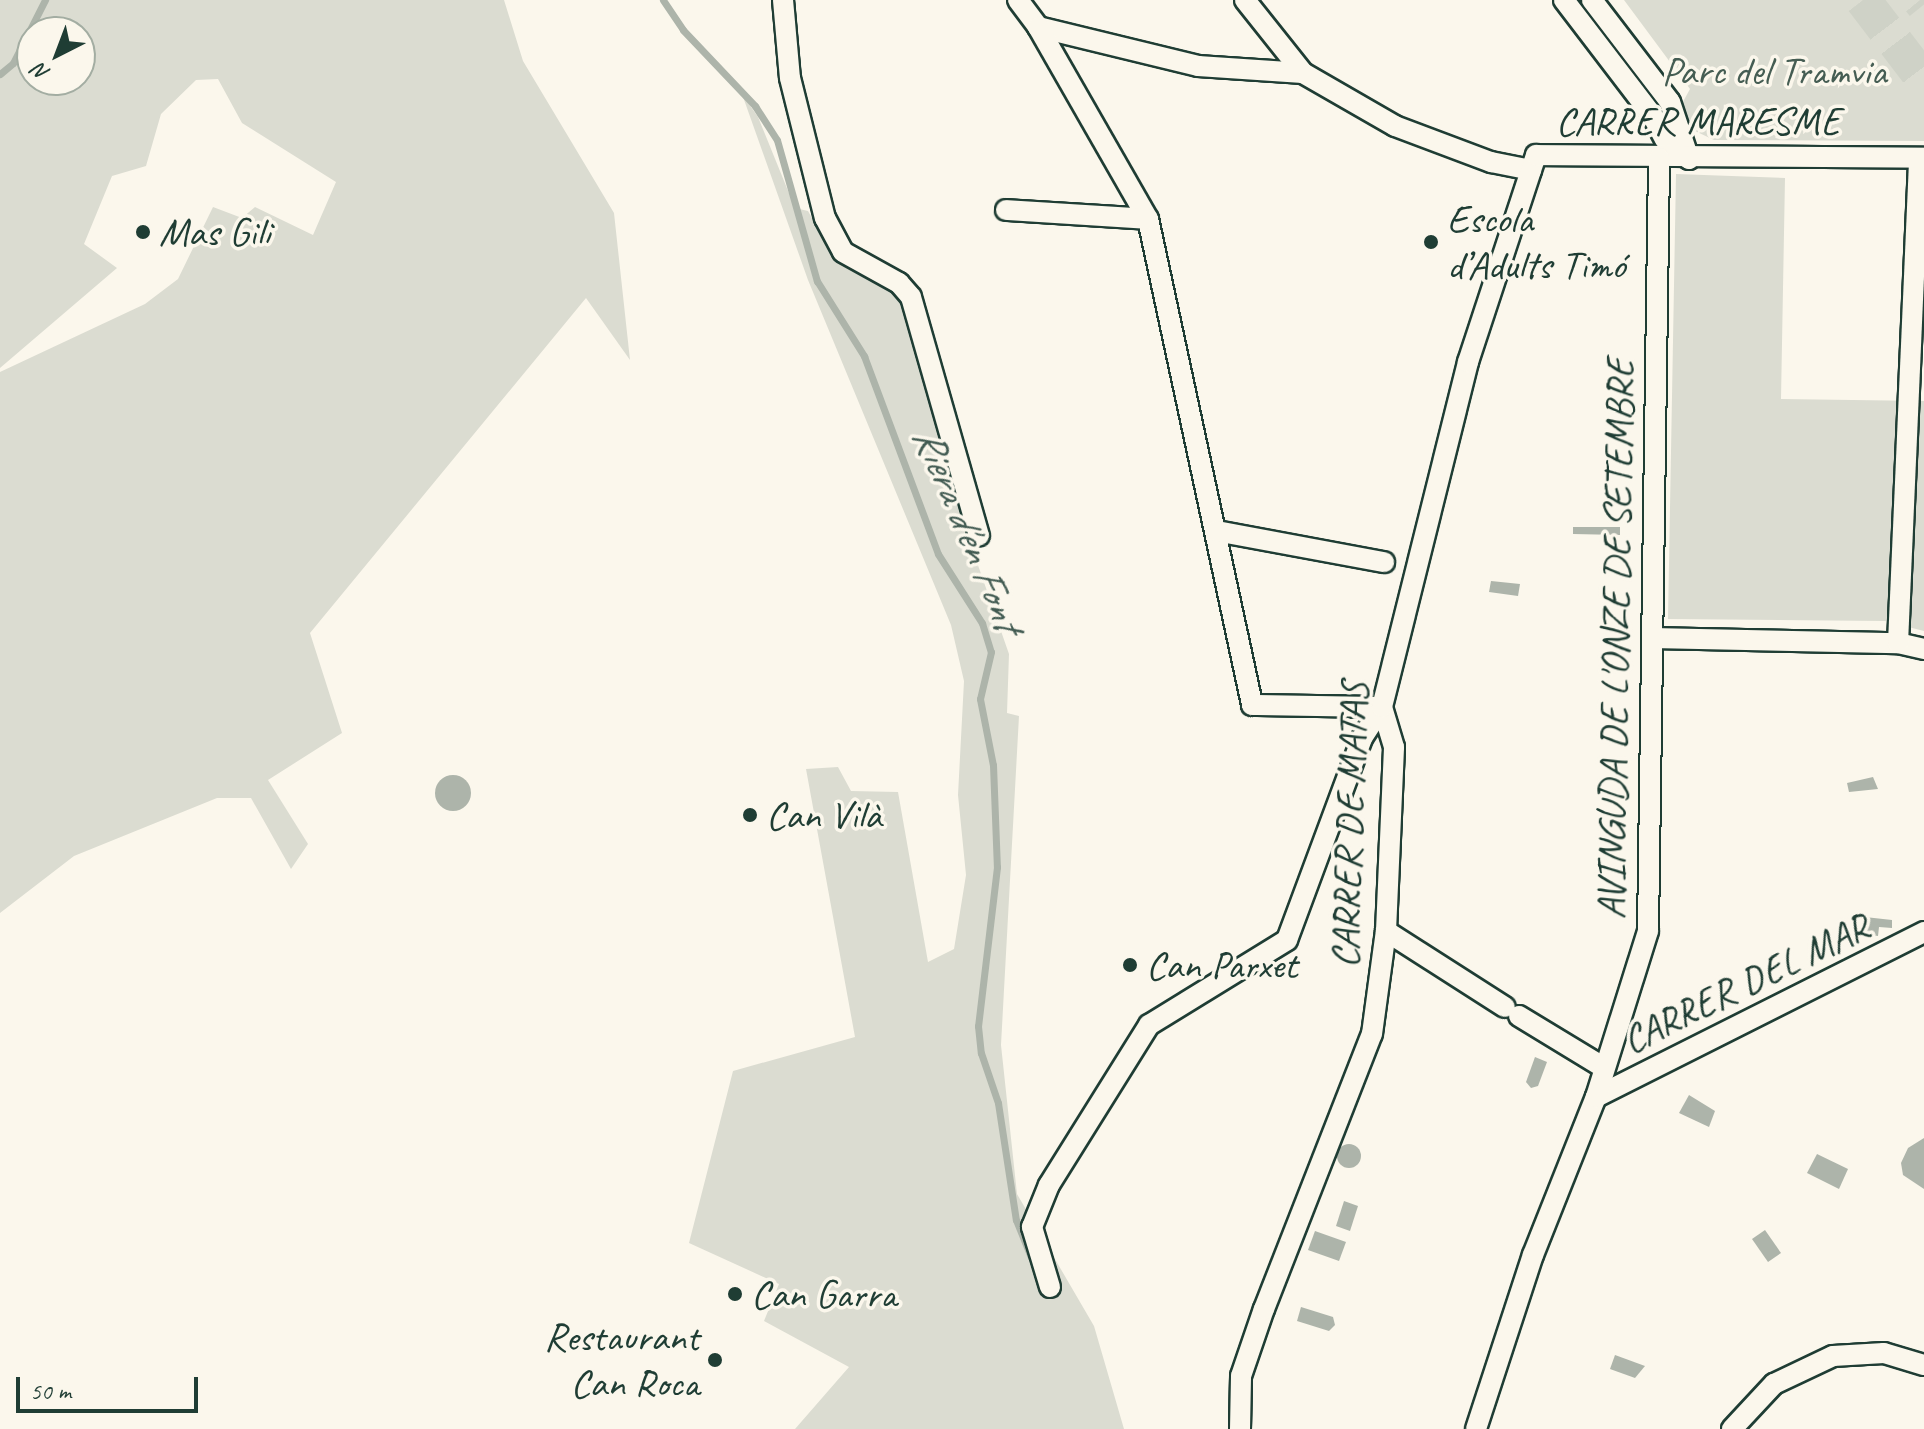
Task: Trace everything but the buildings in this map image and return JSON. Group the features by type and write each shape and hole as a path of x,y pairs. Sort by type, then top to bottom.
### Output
{"street":[{"path":"783,0 790,78 825,218 843,252 899,283 911,297 979,536"},
{"path":"1018,0 1038,27 1148,219 1252,705 1382,707"},
{"path":"1245,0 1303,73 1395,126 1491,162 1531,170"},
{"path":"1564,0 1652,115 1665,139 1689,159"},
{"path":"1592,0 1670,102 1689,159"},
{"path":"1038,27 1198,66 1303,73"},
{"name":"CARRER MARESME","path":"1531,170 1536,155 1689,159 1921,158"},
{"name":"AVINGUDA DE L'ONZE DE SETEMBRE","path":"1476,1429 1533,1255 1596,1097 1648,931 1659,158"},
{"path":"1898,643 1921,158"},
{"name":"CARRER DE MATAS","path":"1240,1429 1241,1376 1259,1322 1372,1034 1386,931 1394,747 1382,707 1468,362 1531,170"},
{"path":"1006,210 1148,219"},
{"path":"1216,531 1384,562"},
{"path":"1652,638 1898,643 1924,649"},
{"path":"1050,1287 1032,1227 1049,1185 1149,1025 1287,940 1362,738 1382,707"},
{"path":"1386,931 1603,1067"},
{"name":"CARRER DEL MAR","path":"1596,1097 1921,940"},
{"path":"1732,1429 1774,1384 1833,1356 1884,1353 1924,1365"}],"green space":[{"path":"0,0 504,0 523,61 614,213 630,360 586,298 310,633 342,733 268,780 308,844 291,869 251,798 217,798 74,856 0,913 0,372 145,304 178,279 213,207 242,218 255,207 313,235 336,182 242,123 218,79 196,80 161,114 146,166 112,176 84,244 117,268 0,368"},
{"name":"Parc del Tramvia","path":"1624,0 1924,0 1924,141 1714,140 1693,130 1679,109 1690,89"},
{"path":"742,94 758,117 795,208 808,211 832,253 846,266 889,286 902,300 972,548 1009,654 1007,713 1019,716 1001,1045 1017,1194 1094,1326 1124,1429 795,1429 849,1367 764,1321 779,1284 689,1243 733,1071 855,1037 806,769 838,767 851,791 898,792 928,962 954,949 966,875 958,795 964,681 951,625 808,280"},
{"path":"1676,174 1785,178 1781,399 1924,401 1924,631 1885,621 1668,619"}],"shaded area":[{"path":"1573,527 1620,527 1620,535 1573,534"},
{"path":"1491,581 1520,584 1518,596 1489,592"},
{"path":"453,775 466,780 471,793 466,806 453,811 440,806 435,793 440,780"},
{"path":"1873,777 1878,789 1849,792 1847,783"},
{"path":"1865,917 1892,920 1892,928 1879,927 1878,936 1863,934"},
{"path":"1535,1057 1547,1062 1538,1086 1531,1088 1526,1082"},
{"path":"1689,1095 1715,1111 1709,1127 1679,1113"},
{"path":"1924,1138 1924,1189 1903,1175 1901,1163 1908,1148"},
{"path":"1349,1144 1360,1151 1361,1156 1354,1167 1349,1168 1338,1161 1337,1156 1344,1145"},
{"path":"1817,1154 1848,1169 1839,1189 1807,1173"},
{"path":"1344,1201 1358,1206 1350,1231 1336,1226"},
{"path":"1765,1230 1781,1253 1768,1262 1752,1239"},
{"path":"1315,1231 1346,1242 1339,1261 1308,1250"},
{"path":"1301,1307 1333,1317 1335,1325 1329,1331 1297,1321"},
{"path":"1615,1355 1645,1366 1635,1378 1610,1369"}],"waterway":[{"path":"0,74 13,63 45,0"},
{"name":"Riera d'en Font","path":"663,0 683,30 755,106 777,140 817,281 864,356 938,554 982,623 991,652 980,699 993,765 997,867 978,1026 981,1053 998,1103 1016,1220 1031,1257"}],"tunnel":[{"path":"1863,0 1924,80"},
{"path":"1920,0 1924,5"}],"place":[{"name":"Mas Gili","path":"143,232"},
{"name":"Escola d’Adults Timó","path":"1431,242"},
{"name":"Can Vilà","path":"750,815"},
{"name":"Can Parxet","path":"1130,965"},
{"name":"Can Garra","path":"735,1294"},
{"name":"Restaurant Can Roca","path":"715,1360"}]}
